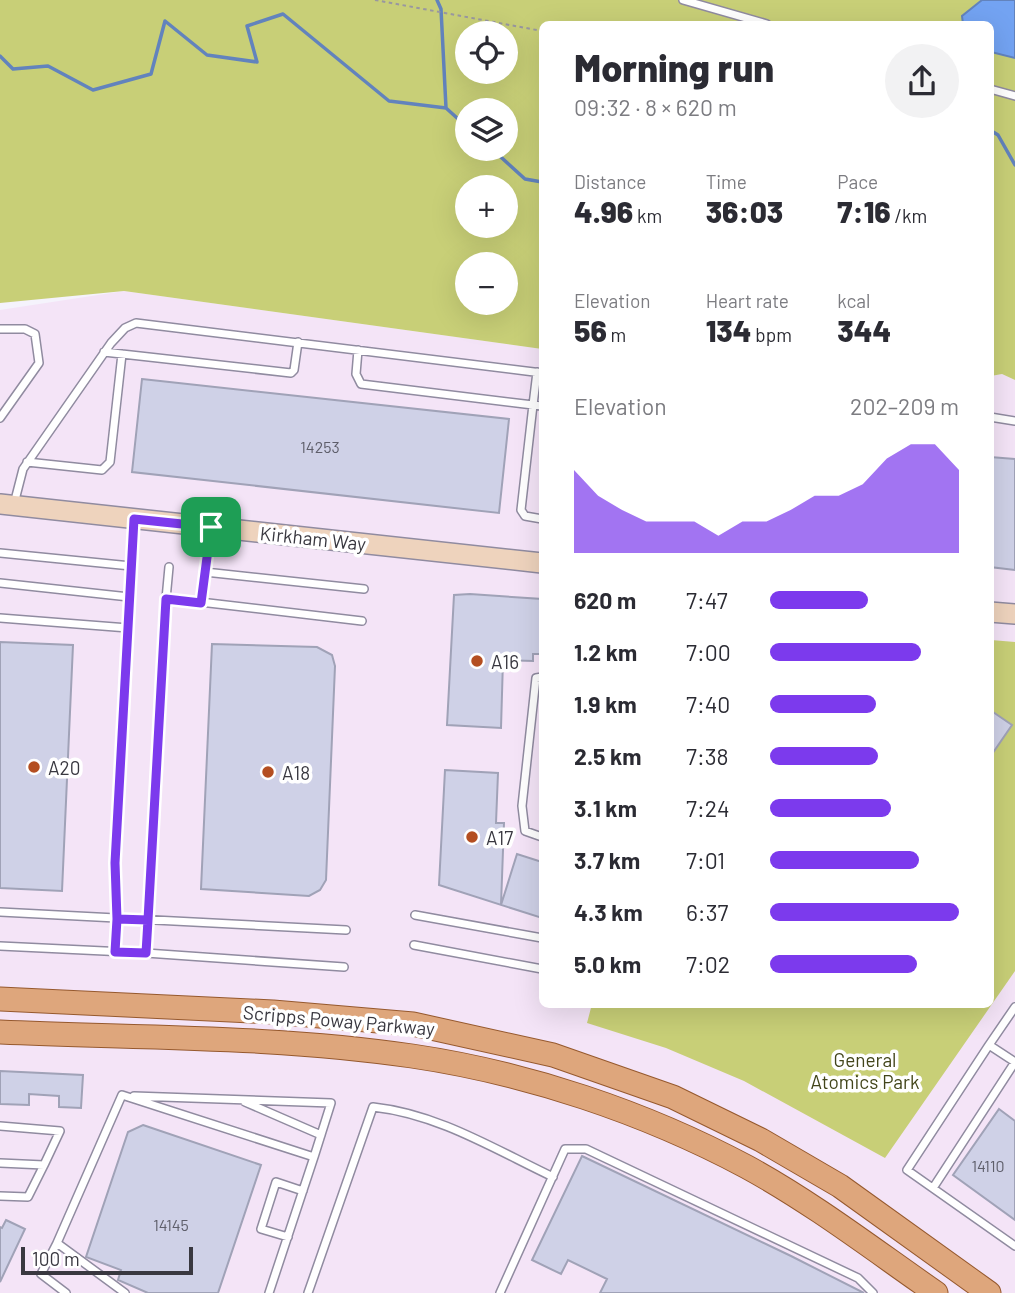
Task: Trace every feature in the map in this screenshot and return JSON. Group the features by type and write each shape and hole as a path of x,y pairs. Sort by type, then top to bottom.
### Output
{"main road":[{"name":"Kirkham Way","path":"7,505 539,563"},
{"path":"994,612 1015,614"},
{"name":"Scripps Poway Parkway","path":"0,999 273,1012 413,1024 553,1055 673,1097 761,1140 840,1186 989,1293"},
{"name":"Scripps Poway Parkway","path":"0,1031 269,1043 411,1056 541,1085 666,1129 747,1167 825,1215 936,1293"}],"lane":[{"path":"683,0 756,21"},
{"path":"994,90 1015,96"},
{"path":"7,505 27,462 104,352 125,328 136,323 539,372"},
{"path":"0,330 25,329 35,334 39,363 0,418"},
{"path":"104,352 291,373 294,370 298,342"},
{"path":"358,350 356,374 362,384 539,406"},
{"path":"27,462 102,470 110,462 122,354"},
{"path":"539,377 533,405 521,510 526,516 539,518"},
{"path":"994,418 1015,421"},
{"path":"115,952 115,863 134,519"},
{"path":"201,603 211,527"},
{"path":"0,553 131,566"},
{"path":"146,953 169,567"},
{"path":"205,572 364,589"},
{"path":"0,583 129,597"},
{"path":"166,599 362,621"},
{"path":"0,618 128,628"},
{"path":"539,678 522,806 525,831 539,836"},
{"path":"0,912 346,930"},
{"path":"415,915 539,938"},
{"path":"414,945 539,968"},
{"path":"0,946 344,967"},
{"path":"1015,1007 906,1170 1015,1246"},
{"path":"933,1188 1015,1062 989,1045"},
{"path":"122,1096 331,1102 269,1293"},
{"path":"122,1096 314,1157"},
{"path":"66,1293 41,1274 122,1096"},
{"path":"238,1099 321,1135"},
{"path":"308,1293 373,1107 402,1110 435,1120 553,1177"},
{"path":"0,1126 60,1131 28,1197 0,1196"},
{"path":"500,1293 565,1149 586,1149 858,1278 873,1293"},
{"path":"0,1163 44,1165"},
{"path":"288,1237 261,1229 276,1182 303,1191"},
{"path":"57,1243 125,1293"}],"path":[{"path":"375,0 539,30"}],"shaded area":[{"path":"124,291 539,349 539,1008 994,1008 994,375 1002,374 1015,380 1015,1293 0,1293 0,310"}],"green space":[{"path":"0,0 1015,0 1015,380 1002,374 994,375 994,21 539,21 539,349 124,291 0,303"},
{"name":"General Atomics Park","path":"994,640 1015,642 1015,971 994,1001"},
{"name":"General Atomics Park","path":"591,1008 989,1008 885,1158 744,1081 666,1048 587,1023"}],"water":[{"path":"982,0 1015,0 1015,58 994,53 994,21 963,21 962,16"}],"building":[{"path":"142,379 509,419 499,513 132,472"},
{"path":"994,457 1015,459 1015,570 994,567"},
{"name":"A16","path":"454,595 539,599 539,654 533,654 533,661 503,660 501,728 447,725"},
{"name":"A20","path":"0,642 73,645 62,891 0,888"},
{"name":"A18","path":"212,644 317,647 332,655 335,666 326,880 320,890 309,896 201,889"},
{"path":"994,713 1012,725 994,751"},
{"name":"A17","path":"445,770 498,773 496,823 504,823 501,905 439,885"},
{"path":"517,854 539,861 539,917 501,905"},
{"path":"0,1071 83,1075 81,1108 59,1107 59,1096 29,1094 29,1105 0,1104"},
{"path":"999,1109 1015,1121 1015,1220 953,1175"},
{"path":"143,1125 261,1165 218,1293 148,1293 118,1280 121,1270 86,1257 128,1132"},
{"path":"582,1156 864,1293 600,1293 607,1279 568,1260 561,1274 532,1260"},
{"path":"6,1220 25,1229 0,1282 0,1227 2,1228"}],"waterway":[{"path":"437,0 441,9 446,108"},
{"path":"0,56 13,69 48,66 93,90 151,74 165,21 207,55 257,62 247,26 283,14 389,101 446,108 455,116"},
{"path":"994,132 1015,165"},
{"path":"505,161 525,179 539,181"}],"place":[{"name":"A16","path":"477,661"},
{"name":"A20","path":"34,767"},
{"name":"A18","path":"268,772"},
{"name":"A17","path":"472,837"}],"route":[{"path":"211,527 134,519 115,863 117,919 148,920 146,953 115,952 117,919 148,920 166,599 201,603 211,527"}]}
